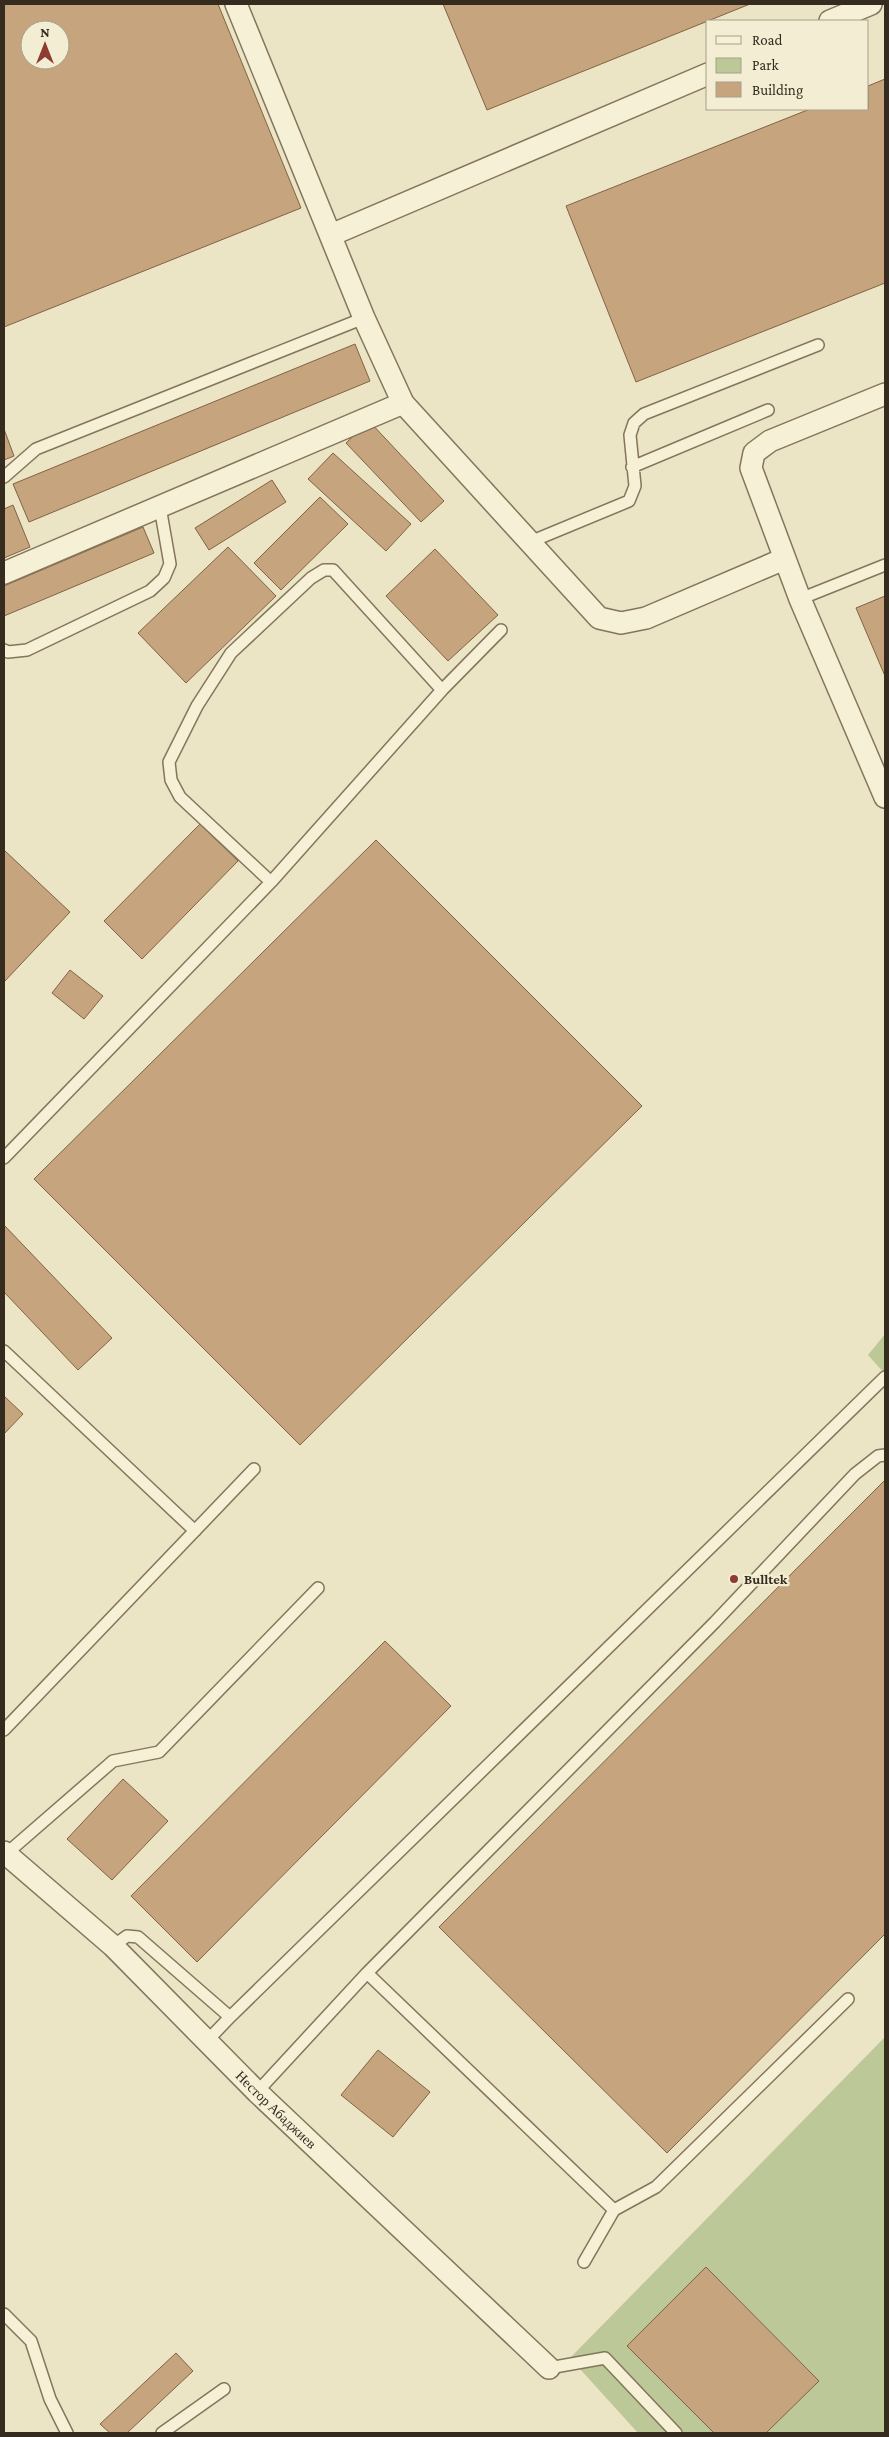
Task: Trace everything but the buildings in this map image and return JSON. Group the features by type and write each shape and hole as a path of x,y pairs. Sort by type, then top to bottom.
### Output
{"street":[{"path":"236,4 364,318 403,403 599,618 621,623 646,618 784,559"},
{"path":"832,20 871,4"},
{"path":"331,236 706,75"},
{"path":"885,394 770,440 754,453 751,468 800,599 885,797"},
{"path":"4,573 403,403"},
{"name":"Нестор Абаджиев","path":"5,1853 113,1946 257,2092 549,2368"}],"lane":[{"path":"4,477 36,449 364,318"},
{"path":"530,542 629,501 635,486 630,435 634,423 644,414 818,345"},
{"path":"632,467 768,410"},
{"path":"4,650 8,652 27,650 150,591 164,578 170,564 160,506"},
{"path":"800,599 885,565"},
{"path":"271,882 180,797 171,780 169,762 197,706 231,653 311,578 324,570 333,570 442,690"},
{"path":"4,1158 271,882 442,690 501,630"},
{"path":"4,1351 195,1531"},
{"path":"206,2042 885,1377"},
{"path":"257,2092 367,1973 715,1622 855,1474 878,1456 885,1455"},
{"path":"4,1730 254,1469"},
{"path":"5,1853 113,1761 159,1752 318,1588"},
{"path":"113,1946 128,1936 138,1936 230,2017"},
{"path":"367,1973 614,2210"},
{"path":"584,2262 614,2210 656,2187 848,2000"},
{"path":"4,2314 31,2341 50,2399 67,2433"},
{"path":"549,2368 605,2358 676,2433"},
{"path":"162,2433 224,2389"}],"green space":[{"path":"885,1334 885,1374 868,1355"},
{"path":"885,2037 885,2433 638,2433 570,2358"}],"place":[{"name":"Bulltek","path":"734,1579"}]}
